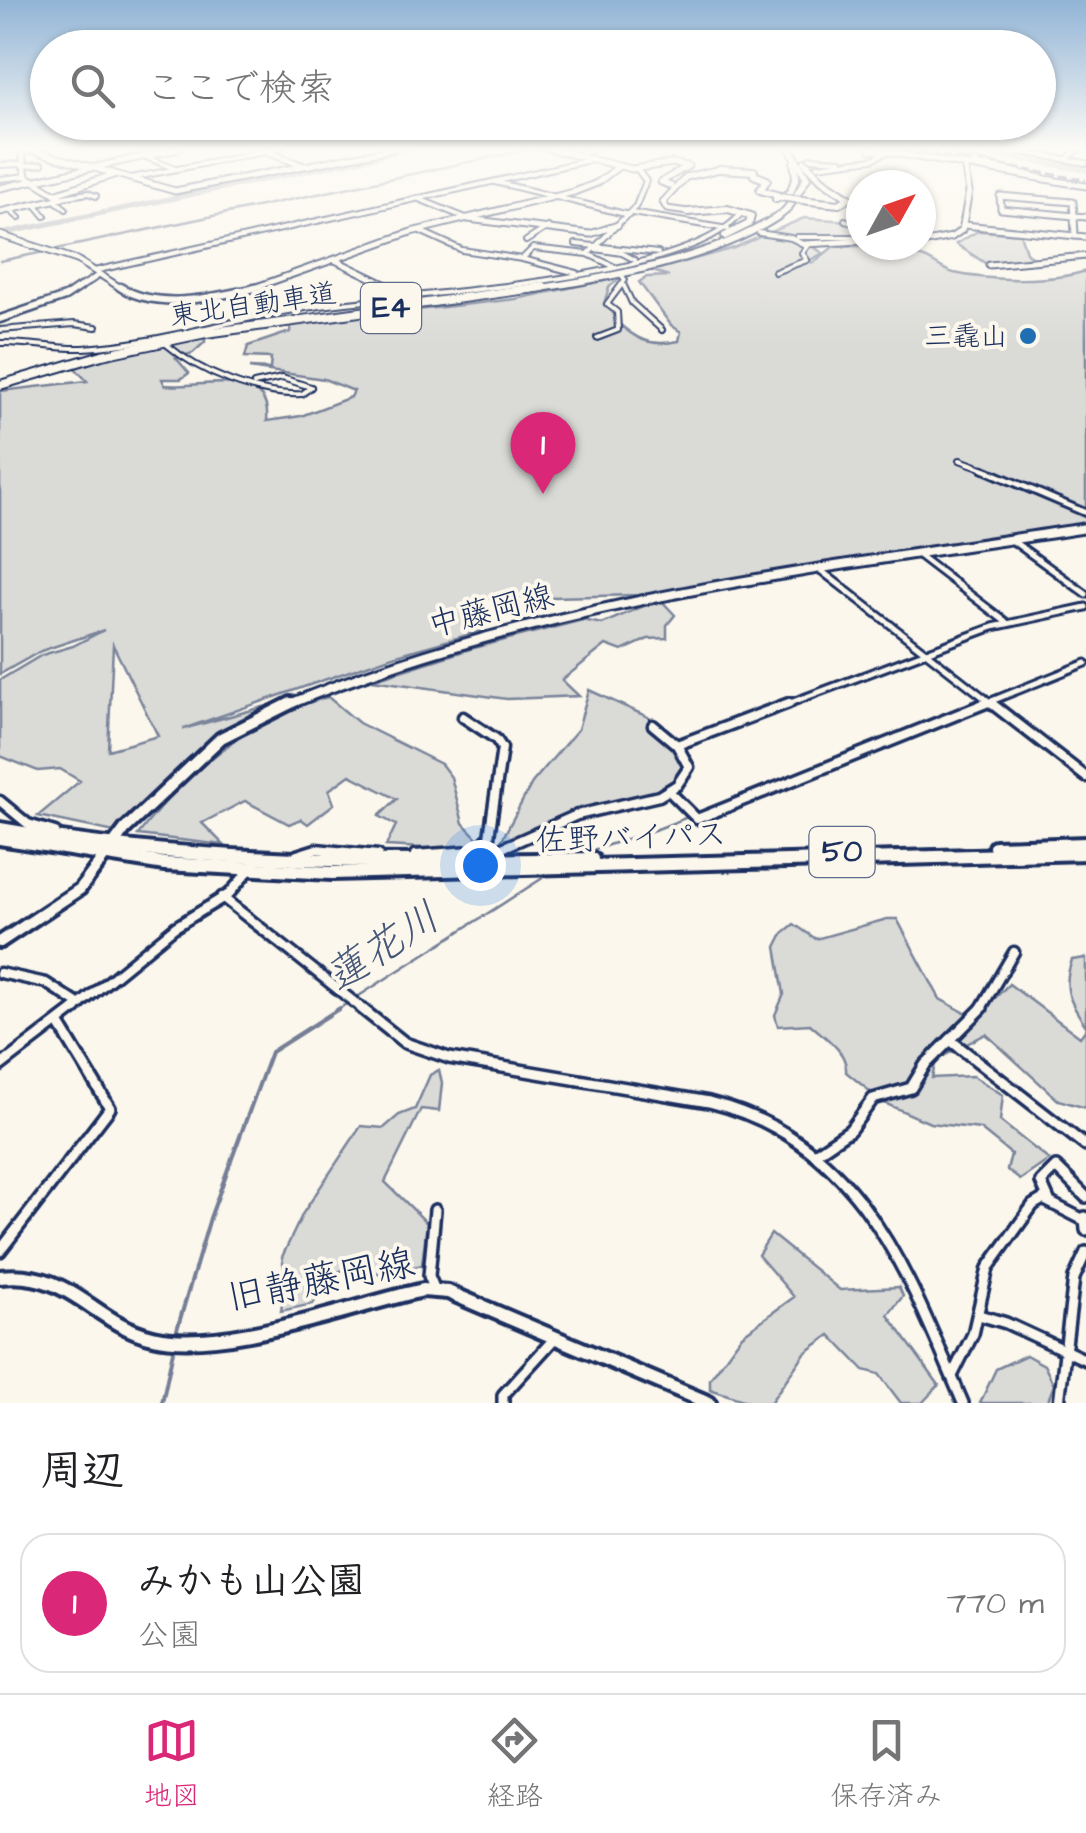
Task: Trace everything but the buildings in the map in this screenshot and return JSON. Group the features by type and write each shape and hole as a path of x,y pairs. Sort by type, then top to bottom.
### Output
{"highway":[{"path":"662,256 734,233 752,219 745,214"},
{"name":"東北自動車道","path":"0,383 93,354 184,333 517,289 729,238 775,214"},
{"name":"東北自動車道","path":"0,383 186,336 496,295 626,271 723,244 785,214"},
{"path":"778,220 786,214"},
{"name":"佐野バイパス","path":"0,830 103,848"},
{"name":"佐野バイパス","path":"0,838 254,863 498,869 1086,853"},
{"name":"佐野バイパス","path":"254,863 398,864 1086,844"}],"main road":[{"path":"0,235 51,251 136,295 198,299 248,291 418,230 480,214"},
{"path":"936,240 952,237 964,225 966,214"},
{"path":"1060,214 1086,217"},
{"path":"1074,216 1075,236"},
{"path":"466,218 592,234 618,225"},
{"path":"964,225 1086,237"},
{"path":"805,244 846,239"},
{"path":"989,266 1086,256"},
{"path":"335,260 414,298"},
{"path":"0,320 66,297 96,273"},
{"name":"中藤岡線","path":"0,942 73,894 103,848 221,738 265,714 360,674 445,648 682,592 1086,528"},
{"name":"旧静藤岡線","path":"0,1277 23,1273 52,1280 143,1333 169,1338 264,1327 434,1290 448,1292 709,1403"}],"street":[{"path":"15,214 19,218"},
{"path":"96,273 351,214"},
{"path":"457,214 466,218"},
{"path":"588,254 629,214"},
{"path":"633,214 732,229"},
{"path":"0,343 25,341 89,347 318,305 414,298 578,274 692,246 732,229 739,216"},
{"path":"526,241 549,227"},
{"path":"418,230 462,250 522,259 578,274"},
{"path":"760,233 791,238 846,237"},
{"path":"775,272 807,260 802,253 808,249 805,244 791,238"},
{"path":"576,244 622,253 636,260"},
{"path":"596,247 631,248 662,256"},
{"path":"522,259 533,248 588,254 614,267"},
{"path":"622,253 631,248"},
{"path":"621,274 634,304 662,330"},
{"path":"597,338 618,330 617,312 606,304 623,284"},
{"path":"609,306 634,304"},
{"path":"0,330 74,324 96,327"},
{"path":"166,344 210,375 253,385 266,393 302,394 312,388 282,378 253,385"},
{"path":"960,460 1003,474 1086,513"},
{"path":"1010,539 1086,594"},
{"path":"916,553 1008,623"},
{"path":"819,569 1086,777"},
{"path":"677,746 1008,623 1086,608"},
{"path":"669,792 693,815 1086,664"},
{"path":"462,718 496,740 502,758 494,786 489,836 472,854"},
{"path":"141,845 254,863 316,849 391,856 472,854 500,849 577,815 669,792 689,768 677,746 653,725"},
{"path":"0,802 38,828 103,848"},
{"path":"0,1066 59,1024 176,926 246,881 254,863"},
{"path":"222,898 389,1033 424,1051 534,1075 725,1107 774,1124 816,1154 876,1220 963,1403"},
{"path":"816,1154 850,1130 873,1099 911,1088 925,1065 985,1004 1014,952"},
{"path":"0,974 46,983 80,1005"},
{"path":"0,1251 84,1148 110,1108 59,1024"},
{"path":"950,1040 1086,1146"},
{"path":"1050,1201 1041,1182 1056,1167 1086,1197"},
{"path":"951,1377 966,1353 979,1315 984,1280 996,1254 1033,1205 1044,1199 1085,1222"},
{"path":"434,1290 429,1276 436,1210"},
{"path":"1060,1403 1074,1278 1086,1252"},
{"path":"979,1315 1006,1323 1086,1360"},
{"path":"503,1403 504,1395 556,1337"}],"shaded area":[{"path":"804,218 846,221 846,239 805,242 823,253 809,261 813,263 833,247 846,247 846,260 928,260 947,271 969,276 1039,279 1086,271 1086,526 639,595 470,599 485,630 390,657 183,729 292,699 222,735 192,757 119,833 38,816 80,781 60,769 38,771 0,756 0,680 42,655 73,646 104,630 41,651 0,674 0,391 87,381 75,368 115,354 205,336 205,342 193,353 176,358 189,373 181,379 162,379 165,385 245,386 258,392 265,404 267,421 301,416 351,397 354,391 324,379 249,368 270,369 271,358 245,357 248,346 290,332 291,324 516,299 622,277 609,287 604,304 613,311 615,320 644,340 679,341 681,332 671,325 639,282 647,277 669,276 652,271 734,248","holes":["113,645 158,736 108,750"]},
{"path":"978,231 1020,234 1026,252 1036,262 988,265 956,244"},
{"path":"660,599 675,615 667,625 667,638 648,639 622,651 606,645 562,680 579,696 507,699 372,680 470,649 583,620 602,624"},
{"path":"589,690 648,717 691,766 692,776 676,794 585,815 499,845 532,783 578,729"},
{"path":"328,697 359,723 441,764 451,777 463,823 483,844 462,850 386,846 396,825 379,816 397,799 350,775 329,790 334,804 308,824 301,819 289,824 245,801 202,823 224,845 138,835 176,790 222,750 273,718"},
{"path":"897,919 940,999 975,1018 1009,984 1080,1037 1086,1029 1086,1108 1058,1100 986,1034 936,1060 932,1078 973,1076 1003,1095 1000,1121 1049,1160 1020,1180 1007,1170 1011,1154 980,1129 930,1123 884,1103 846,1072 839,1051 810,1024 778,1026 775,1015 784,994 776,947 783,933 794,924 816,939"},
{"path":"1086,958 1086,1026 1071,1002 1068,986 1072,960"},
{"path":"439,1070 439,1111 421,1109 385,1182 427,1223 422,1265 381,1275 359,1263 336,1273 313,1304 281,1311 286,1278 282,1257 303,1213 361,1126 384,1128 399,1115 415,1109 430,1075"},
{"path":"771,1234 840,1290 899,1287 903,1296 888,1315 939,1385 922,1403 901,1403 879,1374 864,1370 830,1335 805,1353 770,1403 752,1403 710,1389 710,1379 742,1335 794,1297 758,1255"},
{"path":"1026,1355 1044,1365 1054,1385 1047,1403 980,1403 996,1369"}],"waterway":[{"path":"0,234 95,214"},
{"path":"52,250 220,214"},
{"path":"0,261 44,252"},
{"name":"蓮花川","path":"581,854 660,828 1086,659"},
{"name":"蓮花川","path":"337,1010 549,874"},
{"name":"蓮花川","path":"176,1333 210,1218 271,1052 340,1008"},
{"name":"蓮花川","path":"162,1403 174,1346"}],"place":[{"name":"三毳山","path":"1028,336"},
{"name":"みかも山公園","path":"543,494"}]}
